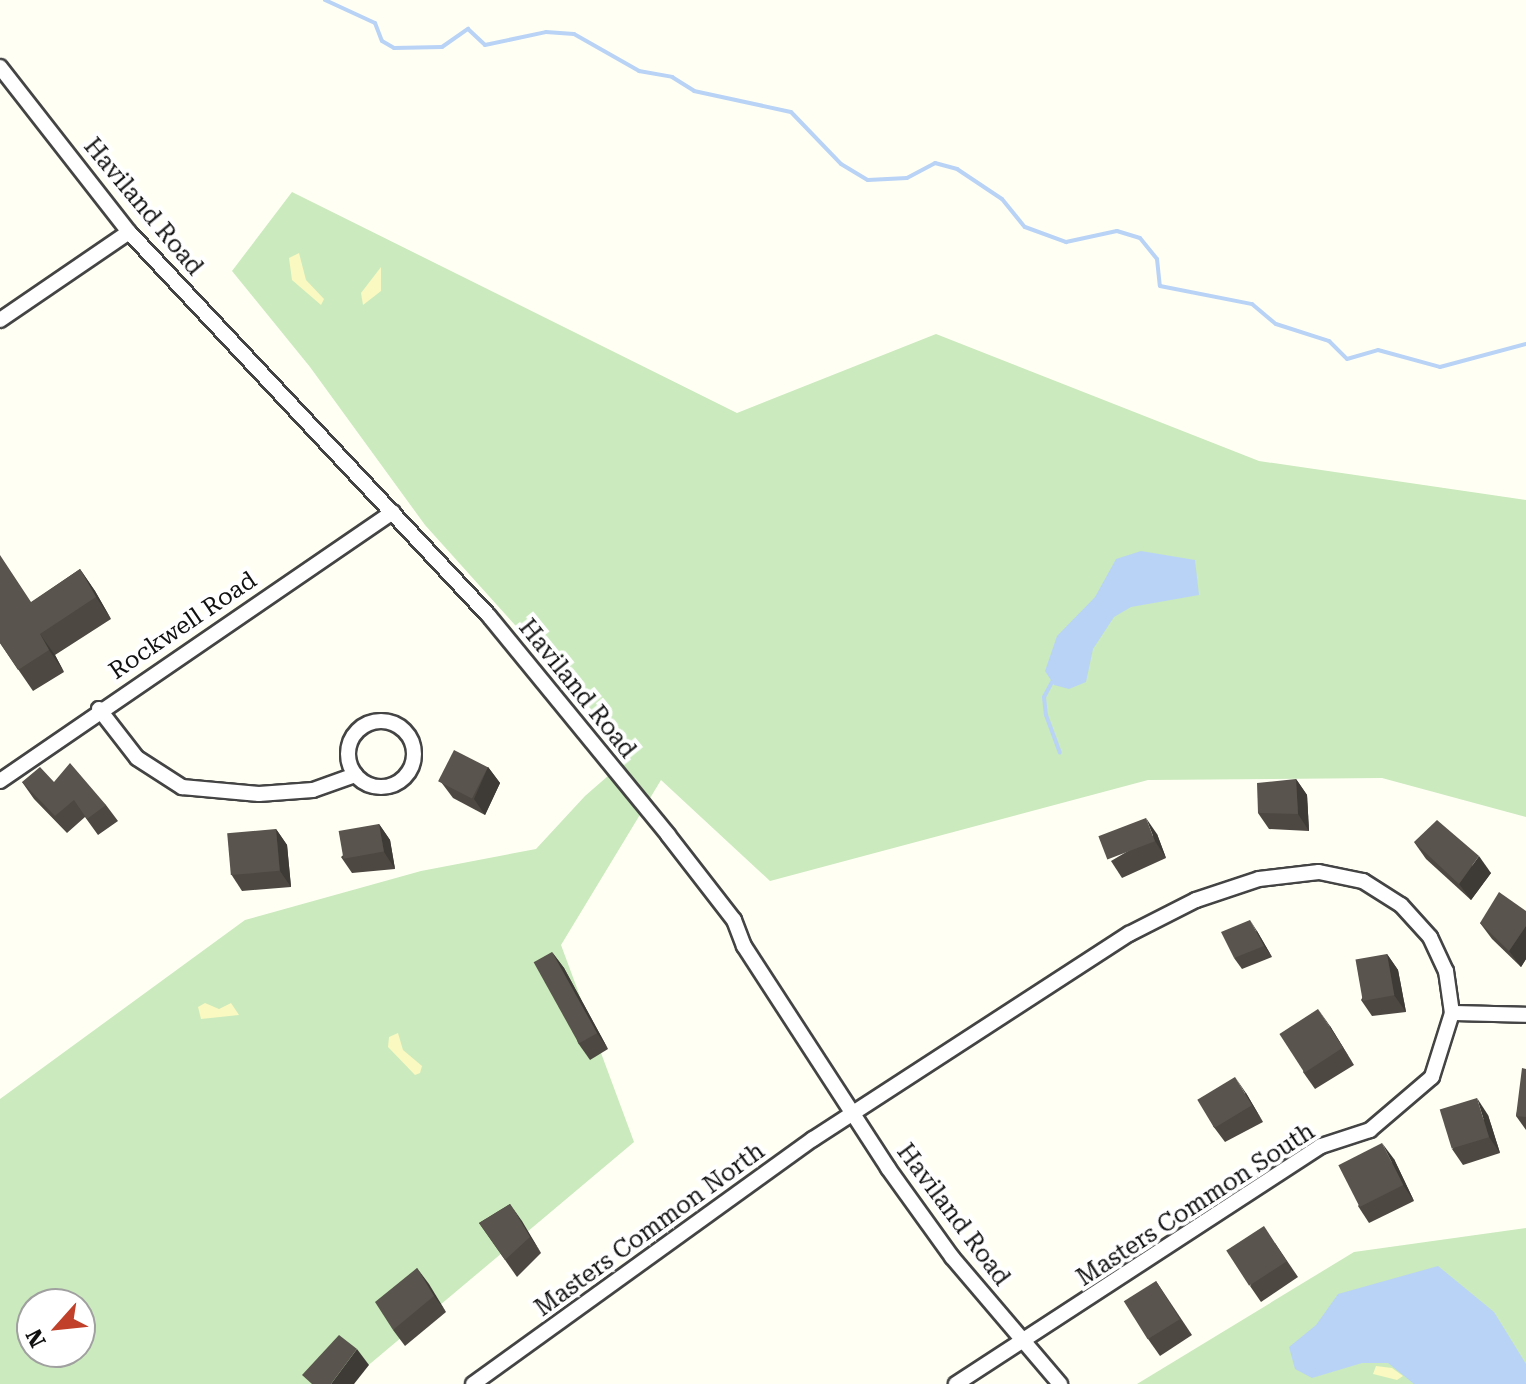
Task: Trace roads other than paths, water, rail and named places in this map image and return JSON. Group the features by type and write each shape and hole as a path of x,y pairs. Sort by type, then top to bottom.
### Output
{"street":[{"name":"Haviland Road","path":"0,67 129,232 489,616 734,920 744,946 854,1115 952,1257 1060,1384"},
{"path":"0,320 129,232"},
{"name":"Rockwell Road","path":"0,781 99,709 393,512"},
{"path":"99,709 137,758 182,787 259,794 313,790 355,775"},
{"path":"384,721 404,730 413,760 403,779 373,786 355,775 349,743 363,726 384,721"},
{"name":"Masters Common South","path":"854,1115 1129,934 1196,900 1259,879 1319,872 1363,881 1401,905 1430,937 1446,971 1452,1013 1432,1077 1408,1102 1370,1130 1321,1146 1024,1341"},
{"path":"1452,1013 1526,1015"},
{"name":"Masters Common North","path":"473,1384 854,1115"},
{"path":"956,1384 1024,1341"}],"water":[{"path":"1141,551 1195,560 1199,595 1131,607 1114,617 1093,649 1086,682 1069,689 1054,685 1045,671 1057,636 1095,597 1116,559"},
{"path":"1438,1266 1494,1312 1526,1364 1526,1384 1414,1384 1388,1363 1362,1363 1312,1378 1295,1369 1289,1347 1316,1325 1338,1294"}],"waterway":[{"path":"325,0 375,23 382,41 394,48 442,47 468,29 485,45 546,32 574,34 639,71 672,77 694,91 791,112 841,164 868,180 907,178 935,163 957,169 1002,199 1025,227 1066,242 1117,231 1140,238 1157,259 1160,286 1252,304 1276,324 1329,341 1347,359 1378,350 1440,367 1526,344"},
{"path":"1052,682 1044,697 1046,715 1060,753"}]}
